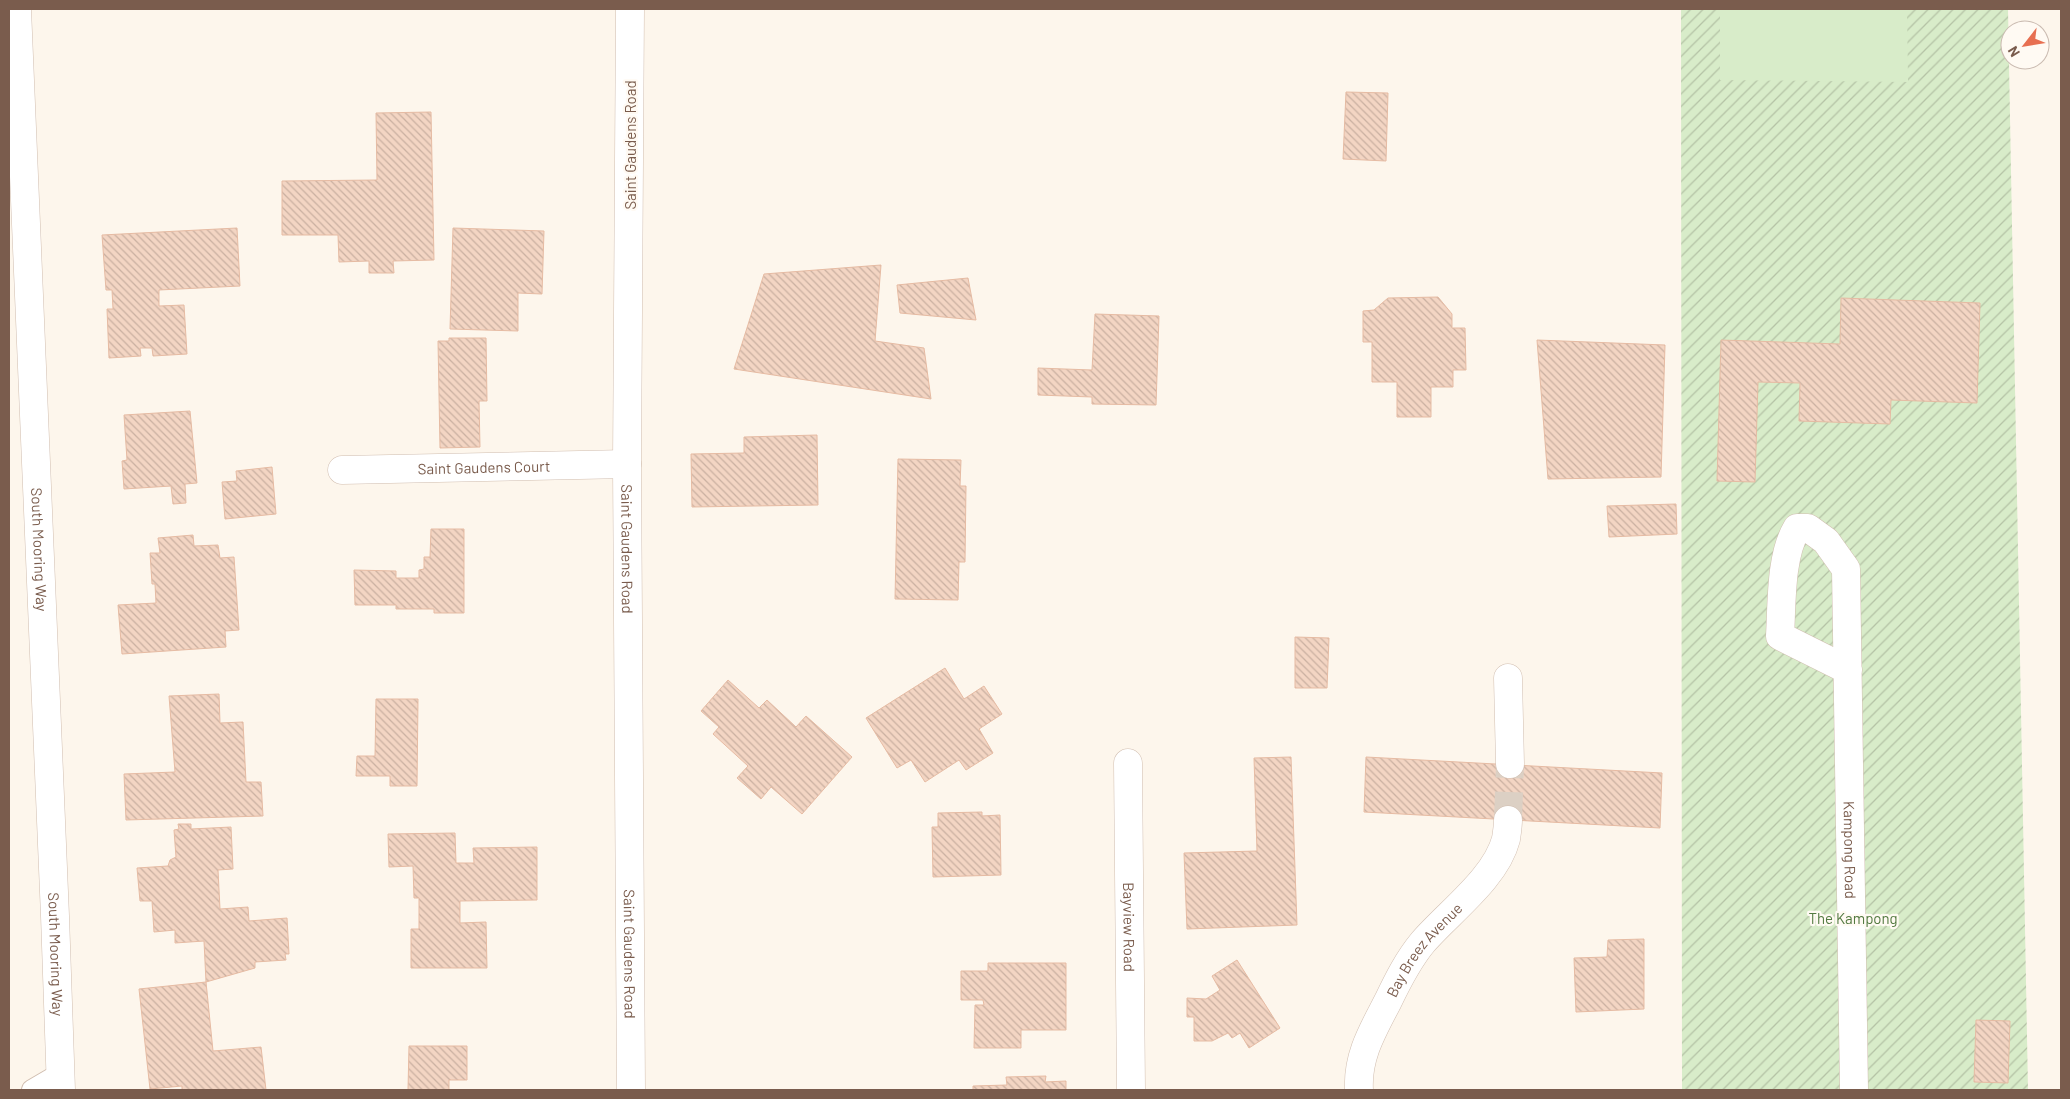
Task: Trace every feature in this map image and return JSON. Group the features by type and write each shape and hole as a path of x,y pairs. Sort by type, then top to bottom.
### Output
{"street":[{"name":"South Mooring Way","path":"17,9 61,1081"},
{"name":"Saint Gaudens Road","path":"630,9 628,464 631,1090"},
{"name":"Saint Gaudens Court","path":"342,470 628,464"},
{"name":"Kampong Road","path":"1848,670 1780,636 1787,562 1791,539 1797,528 1808,528 1826,541 1846,569 1848,670 1854,1090"},
{"path":"1508,678 1510,764"},
{"name":"Bayview Road","path":"1128,763 1130,1090"},
{"name":"Bay Breez Avenue","path":"1359,1090 1360,1066 1364,1051 1399,977 1424,941 1476,887 1496,860 1506,838 1508,820"}],"lane":[{"path":"32,1090 61,1081"}],"green space":[{"name":"The Kampong","path":"1681,9 2008,9 2008,20 2000,20 2000,70 2009,70 2028,1090 1682,1090"},
{"path":"1720,9 1907,9 1908,82 1720,80"}],"building":[{"path":"1346,92 1388,93 1386,161 1343,159"},
{"path":"431,112 434,260 393,261 394,273 369,273 369,261 339,262 338,235 282,235 282,181 377,180 376,113"},
{"path":"237,228 240,286 159,290 159,306 184,305 187,354 153,356 152,348 140,348 141,356 109,358 107,309 113,309 112,290 106,290 102,235"},
{"path":"453,228 544,231 542,294 518,293 518,331 450,329"},
{"path":"881,265 875,341 924,348 931,399 734,369 764,274"},
{"path":"968,278 976,320 900,313 897,285"},
{"path":"1438,297 1452,314 1452,328 1465,328 1466,370 1453,370 1453,387 1431,387 1431,417 1397,417 1397,382 1372,382 1372,342 1363,342 1363,311 1374,310 1388,298"},
{"path":"1841,298 1980,303 1977,403 1891,400 1890,424 1799,421 1800,383 1758,382 1755,482 1717,481 1721,340 1840,344"},
{"path":"1095,314 1159,316 1156,405 1092,404 1092,397 1038,395 1038,368 1092,370"},
{"path":"449,338 486,338 487,401 479,401 480,447 440,448 438,341 449,341"},
{"path":"1537,340 1665,345 1661,477 1548,479"},
{"path":"190,411 197,483 185,484 186,503 173,504 171,486 124,489 122,461 127,460 124,415"},
{"path":"817,435 818,505 692,507 691,454 744,453 744,437"},
{"path":"898,459 961,460 960,486 966,486 965,562 959,562 958,600 895,599"},
{"path":"272,467 276,514 225,519 222,482 237,481 236,471"},
{"path":"1676,504 1677,534 1609,537 1607,506"},
{"path":"431,529 464,529 464,613 434,613 434,609 396,609 396,605 355,605 354,570 396,571 396,578 419,578 419,570 424,569 424,557 430,557"},
{"path":"193,535 194,546 218,545 220,558 234,557 239,630 225,631 226,647 122,654 118,605 156,603 155,584 152,584 150,553 160,553 158,538"},
{"path":"1295,637 1329,638 1327,688 1295,688"},
{"path":"945,668 964,699 984,686 1002,714 979,729 993,753 966,770 959,760 925,782 911,760 897,768 866,718"},
{"path":"728,680 759,708 767,700 796,727 806,716 852,757 802,814 771,787 761,799 737,778 748,766 713,734 719,727 701,711"},
{"path":"219,694 220,723 243,722 246,782 261,782 263,816 126,820 124,774 175,772 169,696"},
{"path":"376,699 418,699 417,786 390,786 390,776 356,776 357,756 375,756"},
{"path":"1291,757 1297,925 1187,929 1184,853 1257,851 1254,758"},
{"path":"1366,757 1662,773 1660,828 1364,812"},
{"path":"982,812 982,816 1000,815 1001,875 933,877 932,827 938,827 938,813"},
{"path":"178,824 191,824 191,829 231,827 233,869 218,870 220,909 248,907 249,921 287,918 289,954 285,954 286,960 255,962 255,968 206,982 204,941 175,943 175,930 154,932 152,901 140,901 137,868 168,866 170,860 176,857 174,830 179,829"},
{"path":"455,833 456,863 474,863 473,848 537,847 537,900 460,901 460,923 486,922 487,968 411,968 411,929 419,929 419,898 414,898 413,866 389,867 388,834"},
{"path":"1644,939 1644,1009 1576,1012 1574,958 1607,957 1608,940"},
{"path":"1237,960 1280,1028 1249,1048 1240,1033 1232,1038 1228,1033 1212,1041 1194,1041 1194,1017 1187,1017 1187,998 1206,999 1220,990 1212,976"},
{"path":"988,963 1066,963 1066,1030 1021,1030 1021,1048 974,1048 975,1005 984,1005 983,1000 961,1000 961,971 988,971"},
{"path":"206,982 213,1051 261,1047 266,1090 182,1090 182,1086 150,1089 139,989"},
{"path":"1976,1020 2010,1021 2008,1083 1974,1082"},
{"path":"409,1046 467,1046 467,1080 449,1080 449,1090 408,1090"},
{"path":"1046,1076 1045,1082 1066,1081 1066,1090 973,1090 973,1086 1007,1085 1006,1077"}],"tunnel":[{"path":"1508,820 1510,764"}]}
